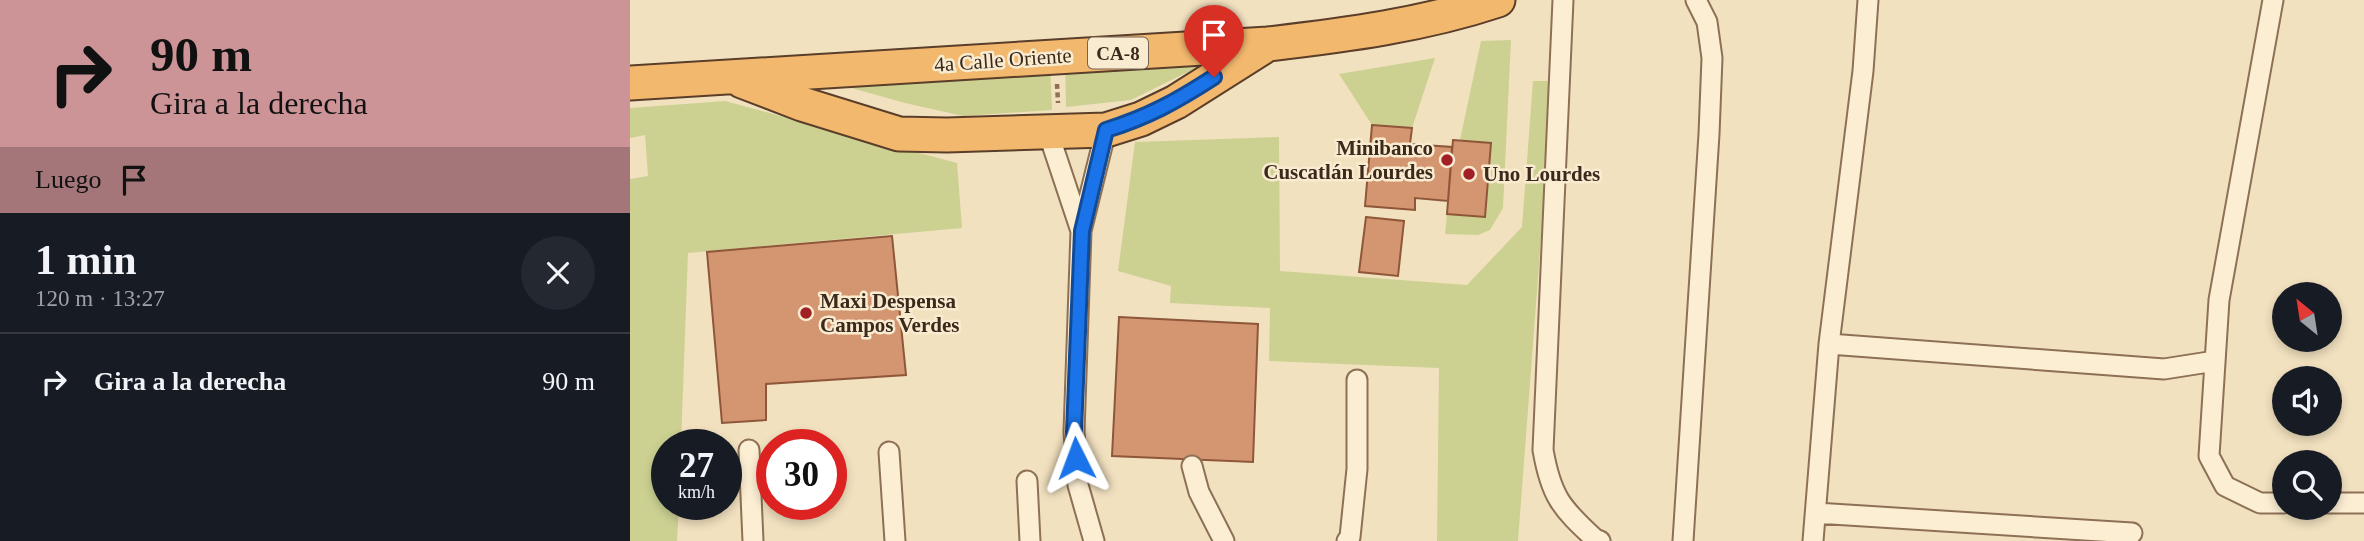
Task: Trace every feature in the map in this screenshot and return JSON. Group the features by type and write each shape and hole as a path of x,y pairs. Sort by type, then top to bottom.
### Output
{"highway":[{"name":"4a Calle Oriente","path":"630,83 1268,44 1348,35 1404,25 1498,0"},
{"path":"733,78 802,104 900,134 947,135 1053,120 1106,130 1141,119 1176,102 1268,44"}],"street":[{"path":"1563,0 1542,450 1548,481 1567,513 1600,541"},
{"path":"1683,541 1712,58 1707,22 1696,0"},
{"path":"1813,541 1829,344 1863,71 1868,0"},
{"path":"2272,503 2260,503 2225,486 2209,456 2223,271 2273,0"},
{"path":"1053,120 1082,231"},
{"path":"1094,541 1078,485 1074,432 1082,231 1106,130"},
{"path":"1829,344 2164,369 2215,360"},
{"path":"1347,541 1350,537 1357,468 1357,380"},
{"path":"749,450 753,541"},
{"path":"890,452 895,541"},
{"path":"1192,466 1199,492 1224,541"},
{"path":"1027,481 1030,541"},
{"path":"2342,503 2364,503"},
{"path":"1816,513 2132,533"}],"path":[{"path":"1053,120 1056,71"}],"green space":[{"name":"Uno Lourdes","path":"1511,40 1503,208 1490,230 1478,235 1445,234 1447,214 1485,217 1491,143 1460,140 1481,41"},
{"path":"1232,43 1196,68 1131,100 1066,107 1065,60"},
{"path":"1435,58 1412,128 1372,125 1339,74"},
{"path":"1050,61 1052,110 963,116 848,87 818,74"},
{"path":"1533,81 1553,81 1518,541 1437,541 1439,368 1269,361 1270,308 1170,303 1171,286 1118,271 1135,142 1279,137 1280,271 1467,285 1522,227"},
{"path":"725,101 957,163 962,228 688,253 682,429 651,429 651,520 678,520 677,541 630,541 630,179 648,176 645,135 630,138 630,108"}],"building":[{"name":"Uno Lourdes","path":"1372,125 1412,128 1410,144 1452,147 1448,201 1415,198 1415,210 1365,206"},
{"name":"Uno Lourdes","path":"1453,140 1491,143 1485,217 1447,214"},
{"path":"1366,217 1404,221 1398,276 1359,272"},
{"name":"Maxi Despensa Campos Verdes","path":"892,236 906,375 766,384 766,420 722,423 707,252"},
{"path":"1119,317 1258,324 1253,462 1112,456"}],"place":[{"name":"Minibanco Cuscatlán Lourdes","path":"1447,160"},
{"name":"Uno Lourdes","path":"1469,174"},
{"name":"Maxi Despensa Campos Verdes","path":"806,313"}],"route":[{"path":"1076,458 1074,432 1082,231 1106,130 1141,119 1176,102 1214,77"}]}
